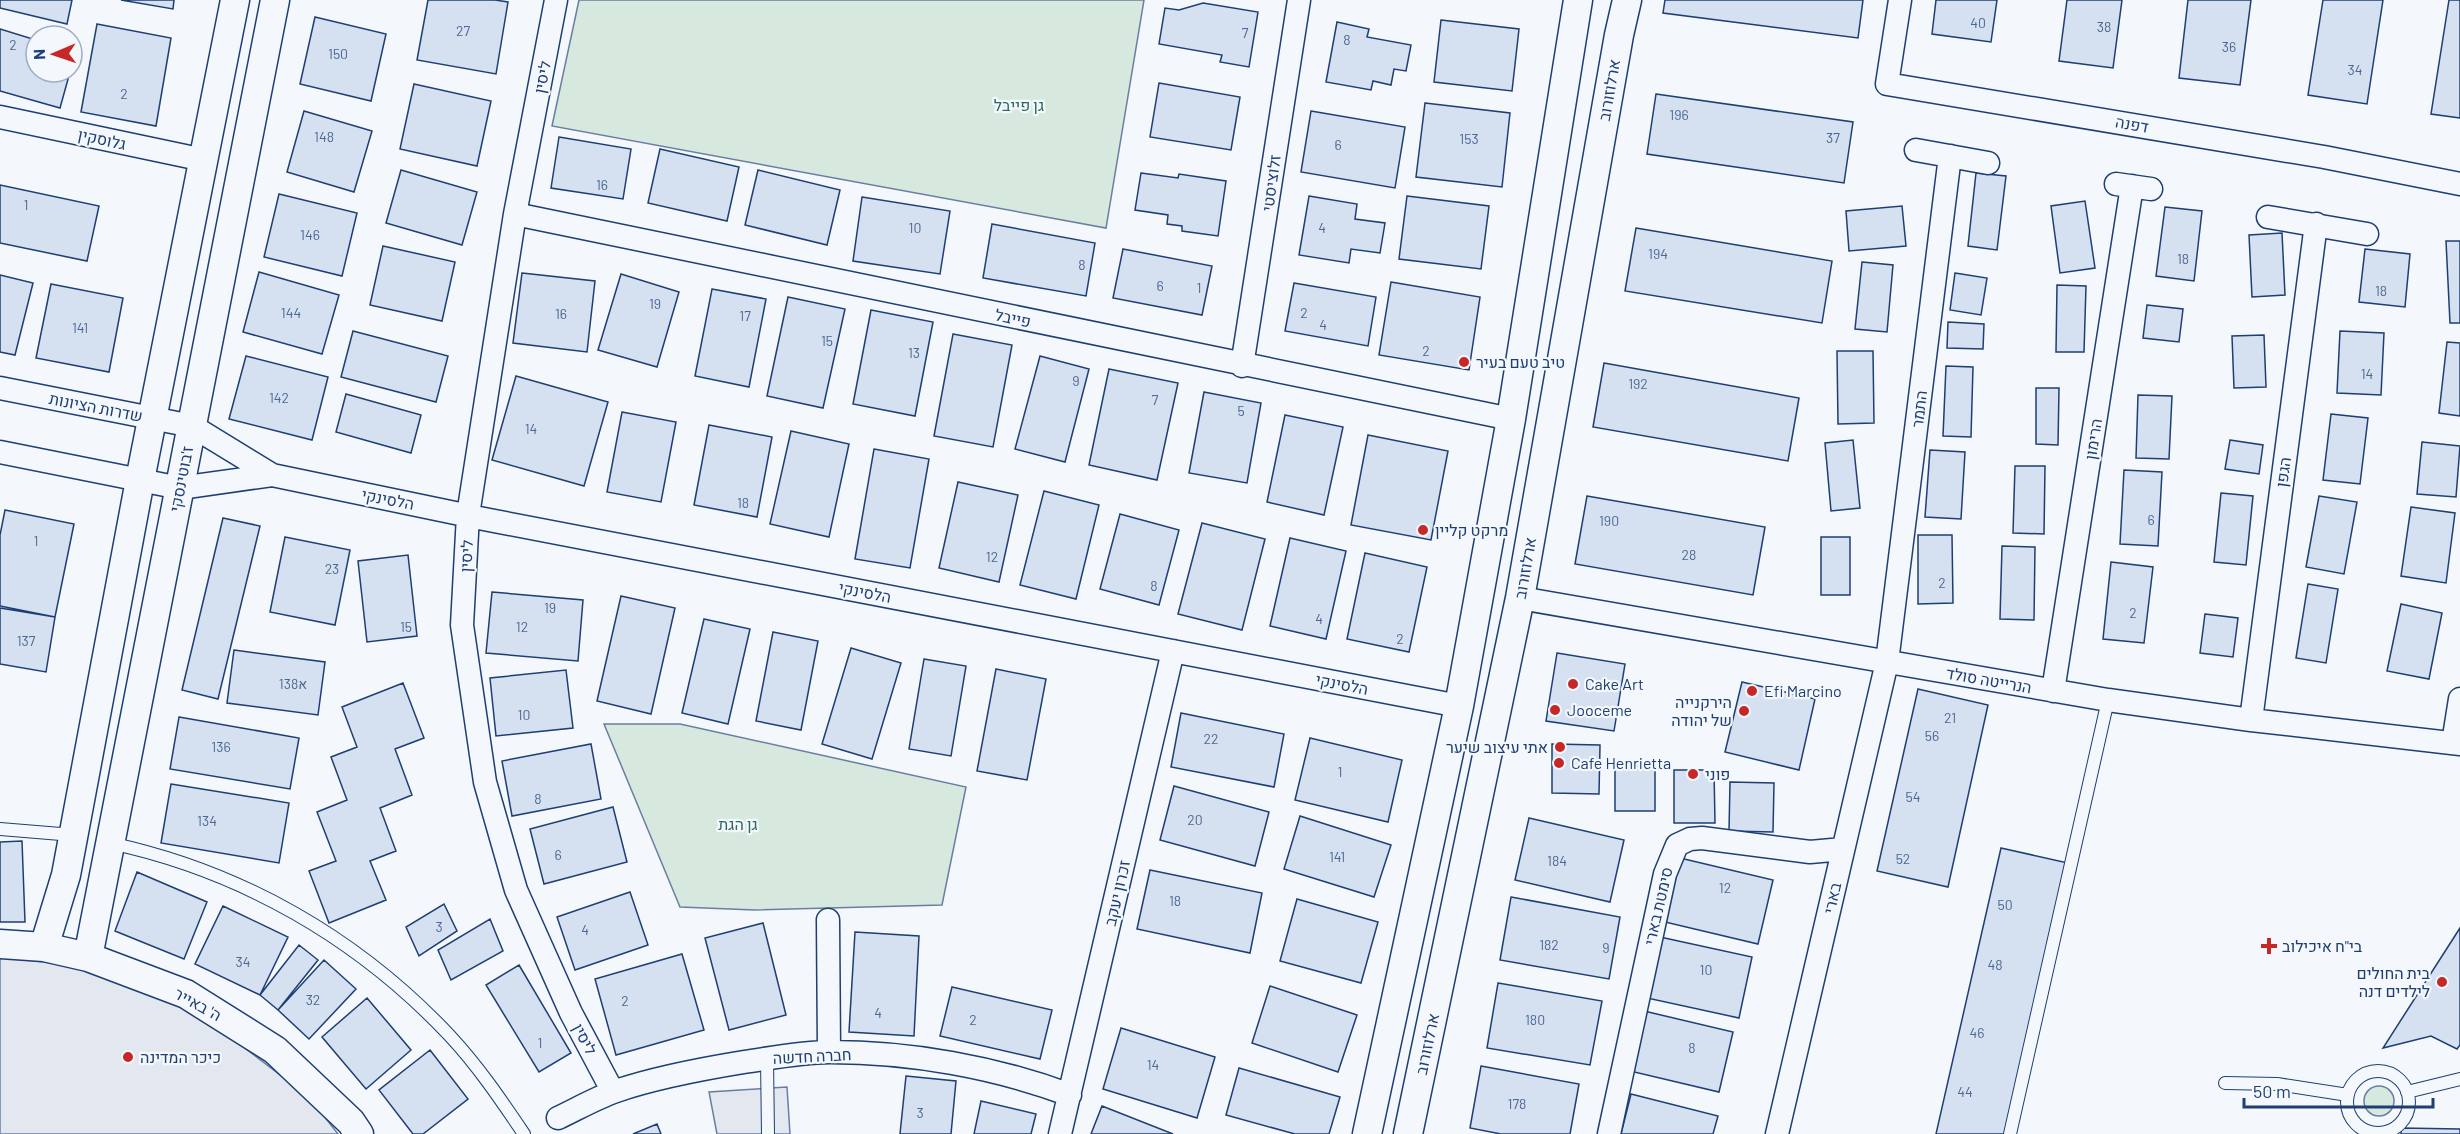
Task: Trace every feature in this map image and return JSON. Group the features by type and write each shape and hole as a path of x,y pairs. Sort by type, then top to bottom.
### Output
{"street":[{"path":"44,947 66,875 140,480 235,0"},
{"name":"ז'בוטינסקי","path":"88,957 275,0"},
{"name":"ליסין","path":"556,0 515,214 468,515 462,624 485,782 516,890 571,1013 613,1092"},
{"name":"זלוציסטי","path":"1242,366 1299,0"},
{"path":"1367,1134 1459,706 1511,419 1578,0"},
{"name":"ארלוזורוב","path":"1408,1134 1520,598 1618,35 1627,0"},
{"name":"דפנה","path":"1900,0 1887,84 2324,157 2460,184"},
{"name":"גלוסקין","path":"0,117 204,160"},
{"path":"1916,150 1988,163"},
{"name":"התמר","path":"1887,662 1950,156"},
{"name":"הרימון","path":"2053,691 2133,186"},
{"name":"פייבל","path":"515,214 1242,366 1511,419"},
{"path":"2268,217 2367,234"},
{"name":"הגפן","path":"2250,720 2316,225"},
{"name":"שדרות הציונות","path":"0,388 192,426"},
{"name":"הלסינקי","path":"192,426 272,476"},
{"path":"0,452 180,488"},
{"name":"הלסינקי","path":"180,488 272,476 1459,706"},
{"name":"הנרייטה סולד","path":"1520,598 2108,700 2250,720 2457,743"},
{"name":"זכרון יעקב","path":"1060,1134 1173,651"},
{"name":"בארי","path":"1777,1134 1887,662"},
{"path":"2457,743 2460,699"},
{"name":"סימטת בארי","path":"1609,1134 1665,874 1677,845 1690,839 1702,838 1810,852 1843,849"},
{"path":"828,920 829,1052"},
{"name":"ה' באייר","path":"0,944 44,947 88,957 186,994 275,1050 351,1122 359,1134"},
{"name":"חברה חדשה","path":"558,1118 613,1092 644,1082 687,1072 766,1059 829,1052 891,1056 952,1064 1030,1081 1070,1095"}],"lane":[{"path":"2010,1134 2108,700"},
{"path":"0,829 73,835"},
{"path":"110,842 194,866 252,890 306,919 359,953 407,993 451,1037 491,1085 524,1134"},
{"path":"766,1059 768,1134"},
{"path":"2376,1071 2395,1077 2407,1092 2409,1101 2403,1120 2388,1133 2357,1130 2349,1112 2348,1095 2358,1078 2376,1071"},
{"path":"2407,1092 2460,1079"},
{"path":"2225,1083 2277,1083 2348,1095"}],"green space":[{"name":"גן פייבל","path":"579,0 1144,0 1106,228 552,126"},
{"name":"גן הגת","path":"604,724 680,724 966,787 942,905 755,910 680,907"},
{"path":"2379,1086 2389,1091 2394,1101 2389,1111 2379,1116 2369,1111 2364,1101 2369,1091"}],"shaded area":[{"name":"כיכר המדינה","path":"0,957 79,966 203,1016 309,1097 338,1134 0,1134"},
{"path":"787,1087 790,1134 717,1134 709,1092"}],"building":[{"path":"0,0 72,0 67,24 0,8"},
{"path":"121,0 174,0 173,9"},
{"path":"428,0 508,2 496,74 417,60"},
{"path":"1665,0 1863,0 1858,38 1663,13"},
{"path":"1936,0 1997,0 1991,42 1932,34"},
{"path":"2067,0 2122,0 2113,68 2059,61"},
{"path":"2188,0 2251,0 2240,85 2179,78"},
{"path":"2323,0 2383,0 2367,104 2308,95"},
{"path":"2449,0 2460,0 2460,118 2431,114"},
{"path":"1203,3 1258,12 1249,67 1220,62 1222,55 1159,44 1165,8 1179,10"},
{"path":"315,17 386,34 371,101 300,84"},
{"path":"1441,20 1519,29 1512,91 1434,82"},
{"path":"1337,22 1369,29 1367,37 1411,45 1406,71 1394,69 1391,85 1373,81 1371,90 1326,82"},
{"path":"97,24 171,38 156,126 81,112"},
{"path":"0,29 24,36 24,84 67,84 60,108 0,91"},
{"path":"1159,83 1240,97 1231,150 1150,137"},
{"path":"414,84 491,101 477,166 400,149"},
{"path":"1656,94 1853,122 1844,183 1647,154"},
{"path":"1425,103 1510,113 1502,187 1416,177"},
{"path":"304,111 372,131 354,192 287,172"},
{"path":"1311,111 1405,127 1395,188 1301,172"},
{"path":"559,137 631,149 623,199 551,188"},
{"path":"660,149 739,167 727,221 648,203"},
{"path":"401,170 477,192 462,245 386,223"},
{"path":"758,170 840,190 827,245 745,225"},
{"path":"1141,173 1178,178 1179,174 1226,181 1218,236 1182,231 1182,226 1167,224 1168,215 1135,210"},
{"path":"1976,173 2006,176 1997,250 1968,246"},
{"path":"0,185 99,206 87,261 0,243"},
{"path":"279,194 357,213 342,276 264,257"},
{"path":"1309,196 1357,204 1355,219 1385,223 1380,253 1351,249 1349,263 1299,255"},
{"path":"1407,196 1489,206 1481,269 1399,259"},
{"path":"862,197 950,211 940,274 853,261"},
{"path":"2085,201 2095,268 2060,273 2051,206"},
{"path":"1902,206 1906,246 1849,251 1846,211"},
{"path":"2165,207 2202,211 2194,281 2156,276"},
{"path":"992,224 1095,243 1086,296 983,278"},
{"path":"1636,228 1832,261 1822,323 1625,291"},
{"path":"2282,233 2285,295 2252,297 2249,235"},
{"path":"2446,241 2460,241 2460,323 2450,323"},
{"path":"383,246 455,262 442,321 370,305"},
{"path":"1123,249 1212,266 1202,315 1113,298"},
{"path":"2365,249 2410,254 2405,307 2359,302"},
{"path":"1862,262 1893,265 1887,332 1855,329"},
{"path":"259,272 339,295 322,354 243,332"},
{"path":"522,273 595,281 587,352 513,343"},
{"path":"1955,273 1987,278 1981,315 1950,310"},
{"path":"621,274 679,292 657,367 598,350"},
{"path":"0,275 33,283 15,355 0,352"},
{"path":"1391,282 1480,297 1469,370 1379,355"},
{"path":"1294,283 1376,297 1368,346 1285,331"},
{"path":"51,284 123,298 109,372 36,358"},
{"path":"2057,285 2086,286 2084,352 2056,352"},
{"path":"712,289 766,299 749,387 695,376"},
{"path":"788,297 845,309 823,408 767,396"},
{"path":"2147,305 2183,309 2179,342 2143,338"},
{"path":"871,310 933,322 915,416 853,404"},
{"path":"1948,322 1984,324 1983,349 1947,348"},
{"path":"353,331 448,356 436,402 341,377"},
{"path":"2340,331 2384,333 2381,395 2337,393"},
{"path":"953,334 1012,345 993,447 934,436"},
{"path":"2264,335 2266,387 2234,388 2232,336"},
{"path":"2447,342 2460,343 2460,416 2439,413"},
{"path":"1837,351 1873,351 1874,423 1838,424"},
{"path":"246,356 328,377 312,440 229,419"},
{"path":"1040,356 1089,369 1065,462 1015,449"},
{"path":"1604,363 1799,398 1788,461 1593,427"},
{"path":"1946,366 1973,367 1971,437 1943,436"},
{"path":"1109,369 1178,383 1157,480 1089,465"},
{"path":"516,376 608,402 584,486 492,460"},
{"path":"2036,388 2059,388 2058,445 2036,444"},
{"path":"1204,392 1261,403 1247,483 1189,473"},
{"path":"346,394 421,415 411,453 336,432"},
{"path":"2138,395 2172,396 2169,459 2136,458"},
{"path":"622,412 676,422 661,502 607,492"},
{"path":"2331,414 2368,418 2360,484 2323,480"},
{"path":"1285,415 1343,427 1324,515 1267,502"},
{"path":"709,425 772,437 757,517 694,505"},
{"path":"791,431 849,444 829,537 770,524"},
{"path":"1368,435 1448,451 1431,540 1351,525"},
{"path":"1853,440 1860,508 1831,511 1825,443"},
{"path":"2230,440 2263,445 2259,474 2225,469"},
{"path":"2422,442 2460,446 2456,497 2417,494"},
{"path":"874,449 929,459 910,568 855,559"},
{"path":"1930,450 1965,452 1961,519 1925,517"},
{"path":"2015,466 2045,466 2044,534 2013,533"},
{"path":"2124,470 2162,472 2158,546 2120,544"},
{"path":"958,482 1018,495 999,582 939,568"},
{"path":"1044,491 1099,505 1076,599 1020,585"},
{"path":"2221,493 2253,496 2246,565 2214,562"},
{"path":"1587,496 1765,527 1753,595 1575,564"},
{"path":"2319,496 2357,502 2344,574 2306,567"},
{"path":"2411,507 2455,513 2446,583 2401,576"},
{"path":"5,510 74,524 55,617 0,606 0,535"},
{"path":"1120,514 1179,530 1159,605 1100,589"},
{"path":"223,518 260,526 218,699 182,690"},
{"path":"1202,523 1265,539 1242,630 1178,614"},
{"path":"1918,535 1952,535 1953,603 1918,604"},
{"path":"285,537 350,550 335,625 270,612"},
{"path":"1821,537 1850,537 1850,595 1821,595"},
{"path":"1290,538 1346,551 1326,639 1270,626"},
{"path":"2002,546 2035,547 2034,620 2000,619"},
{"path":"1365,553 1427,567 1409,652 1347,639"},
{"path":"408,555 417,636 367,642 358,561"},
{"path":"2111,562 2153,567 2144,643 2103,639"},
{"path":"2308,584 2338,589 2326,663 2296,658"},
{"path":"492,592 583,600 578,661 486,653"},
{"path":"621,596 675,608 651,714 597,701"},
{"path":"2401,604 2442,613 2429,679 2387,671"},
{"path":"0,608 55,617 46,672 0,664"},
{"path":"2205,614 2238,618 2233,657 2200,653"},
{"path":"704,619 750,629 728,724 682,713"},
{"path":"773,632 818,641 801,730 756,721"},
{"path":"851,648 901,663 872,759 822,744"},
{"path":"234,650 325,662 318,715 227,703"},
{"path":"1557,653 1625,664 1614,731 1546,721"},
{"path":"924,659 966,666 951,756 909,749"},
{"path":"996,669 1046,679 1027,780 977,771"},
{"path":"566,670 573,728 496,736 490,678"},
{"path":"1742,682 1815,699 1799,770 1725,752"},
{"path":"403,683 424,738 395,749 412,795 380,808 396,851 370,861 386,900 329,923 309,871 336,861 317,812 347,800 331,757 357,747 342,707"},
{"path":"1918,689 1988,705 1948,887 1877,871"},
{"path":"1181,713 1284,734 1274,787 1171,767"},
{"path":"179,717 299,738 290,789 170,769"},
{"path":"1310,738 1402,760 1388,822 1295,800"},
{"path":"591,744 601,799 512,816 502,761"},
{"path":"1552,744 1600,745 1599,794 1552,793"},
{"path":"1615,766 1655,766 1655,811 1615,811"},
{"path":"1674,770 1714,770 1715,823 1674,823"},
{"path":"1730,782 1774,783 1773,832 1729,831"},
{"path":"171,784 289,803 279,863 161,843"},
{"path":"1174,786 1269,812 1255,866 1160,840"},
{"path":"613,807 627,862 544,884 530,829"},
{"path":"1300,816 1391,845 1374,897 1284,869"},
{"path":"1529,818 1624,840 1610,902 1515,880"},
{"path":"22,841 25,922 0,922 0,842"},
{"path":"2001,848 2068,863 2007,1134 1936,1134"},
{"path":"1680,858 1773,880 1758,944 1665,922"},
{"path":"1150,870 1262,893 1250,953 1137,929"},
{"path":"137,872 207,902 184,959 115,931"},
{"path":"630,892 648,945 575,970 557,917"},
{"path":"1511,897 1620,917 1609,979 1500,960"},
{"path":"1297,899 1378,922 1361,983 1280,961"},
{"path":"444,904 457,931 419,956 406,927"},
{"path":"223,906 288,937 260,995 195,964"},
{"path":"490,919 503,951 451,980 438,950"},
{"path":"763,923 786,1015 729,1030 705,938"},
{"name":"בית החולים לילדים דנה","path":"2460,928 2460,1045 2457,1049 2431,1036 2383,1048"},
{"path":"855,932 919,936 914,1036 849,1032"},
{"path":"1660,937 1752,957 1739,1018 1647,998"},
{"path":"299,945 318,960 278,1010 260,995"},
{"path":"682,954 704,1030 616,1055 595,979"},
{"path":"324,960 356,989 309,1039 278,1010"},
{"path":"519,965 571,1053 539,1072 486,985"},
{"path":"1498,983 1602,1001 1590,1065 1487,1048"},
{"path":"1270,986 1357,1015 1338,1072 1252,1043"},
{"path":"952,987 1052,1010 1040,1059 940,1036"},
{"path":"367,998 411,1050 366,1089 322,1037"},
{"path":"1644,1011 1733,1032 1719,1092 1630,1071"},
{"path":"1121,1028 1215,1057 1197,1118 1103,1089"},
{"path":"430,1050 468,1099 423,1134 413,1134 379,1090"},
{"path":"1481,1066 1579,1084 1570,1134 1501,1134 1470,1128"},
{"path":"1239,1068 1340,1097 1329,1134 1295,1134 1226,1115"},
{"path":"906,1076 956,1081 951,1134 900,1134"},
{"path":"1631,1094 1718,1116 1713,1134 1621,1134"},
{"path":"981,1101 1036,1114 1031,1134 974,1134"},
{"path":"1102,1106 1173,1134 1091,1134"},
{"path":"657,1124 661,1134 633,1134"},
{"path":"2401,1128 2460,1129 2460,1134 2401,1134"}],"place":[{"name":"טיב טעם בעיר","path":"1464,362"},
{"name":"מרקט קליין","path":"1423,530"},
{"name":"Cake Art","path":"1573,684"},
{"name":"Efi Marcino","path":"1752,691"},
{"name":"Jooceme","path":"1555,710"},
{"name":"הירקנייה של יהודה","path":"1744,711"},
{"name":"אתי עיצוב שיער","path":"1560,747"},
{"name":"Cafe Henrietta","path":"1559,763"},
{"name":"פוני","path":"1693,774"},
{"name":"בי\"ח איכילוב","path":"2269,946"},
{"name":"בית החולים לילדים דנה","path":"2442,982"},
{"name":"כיכר המדינה","path":"128,1057"}]}
